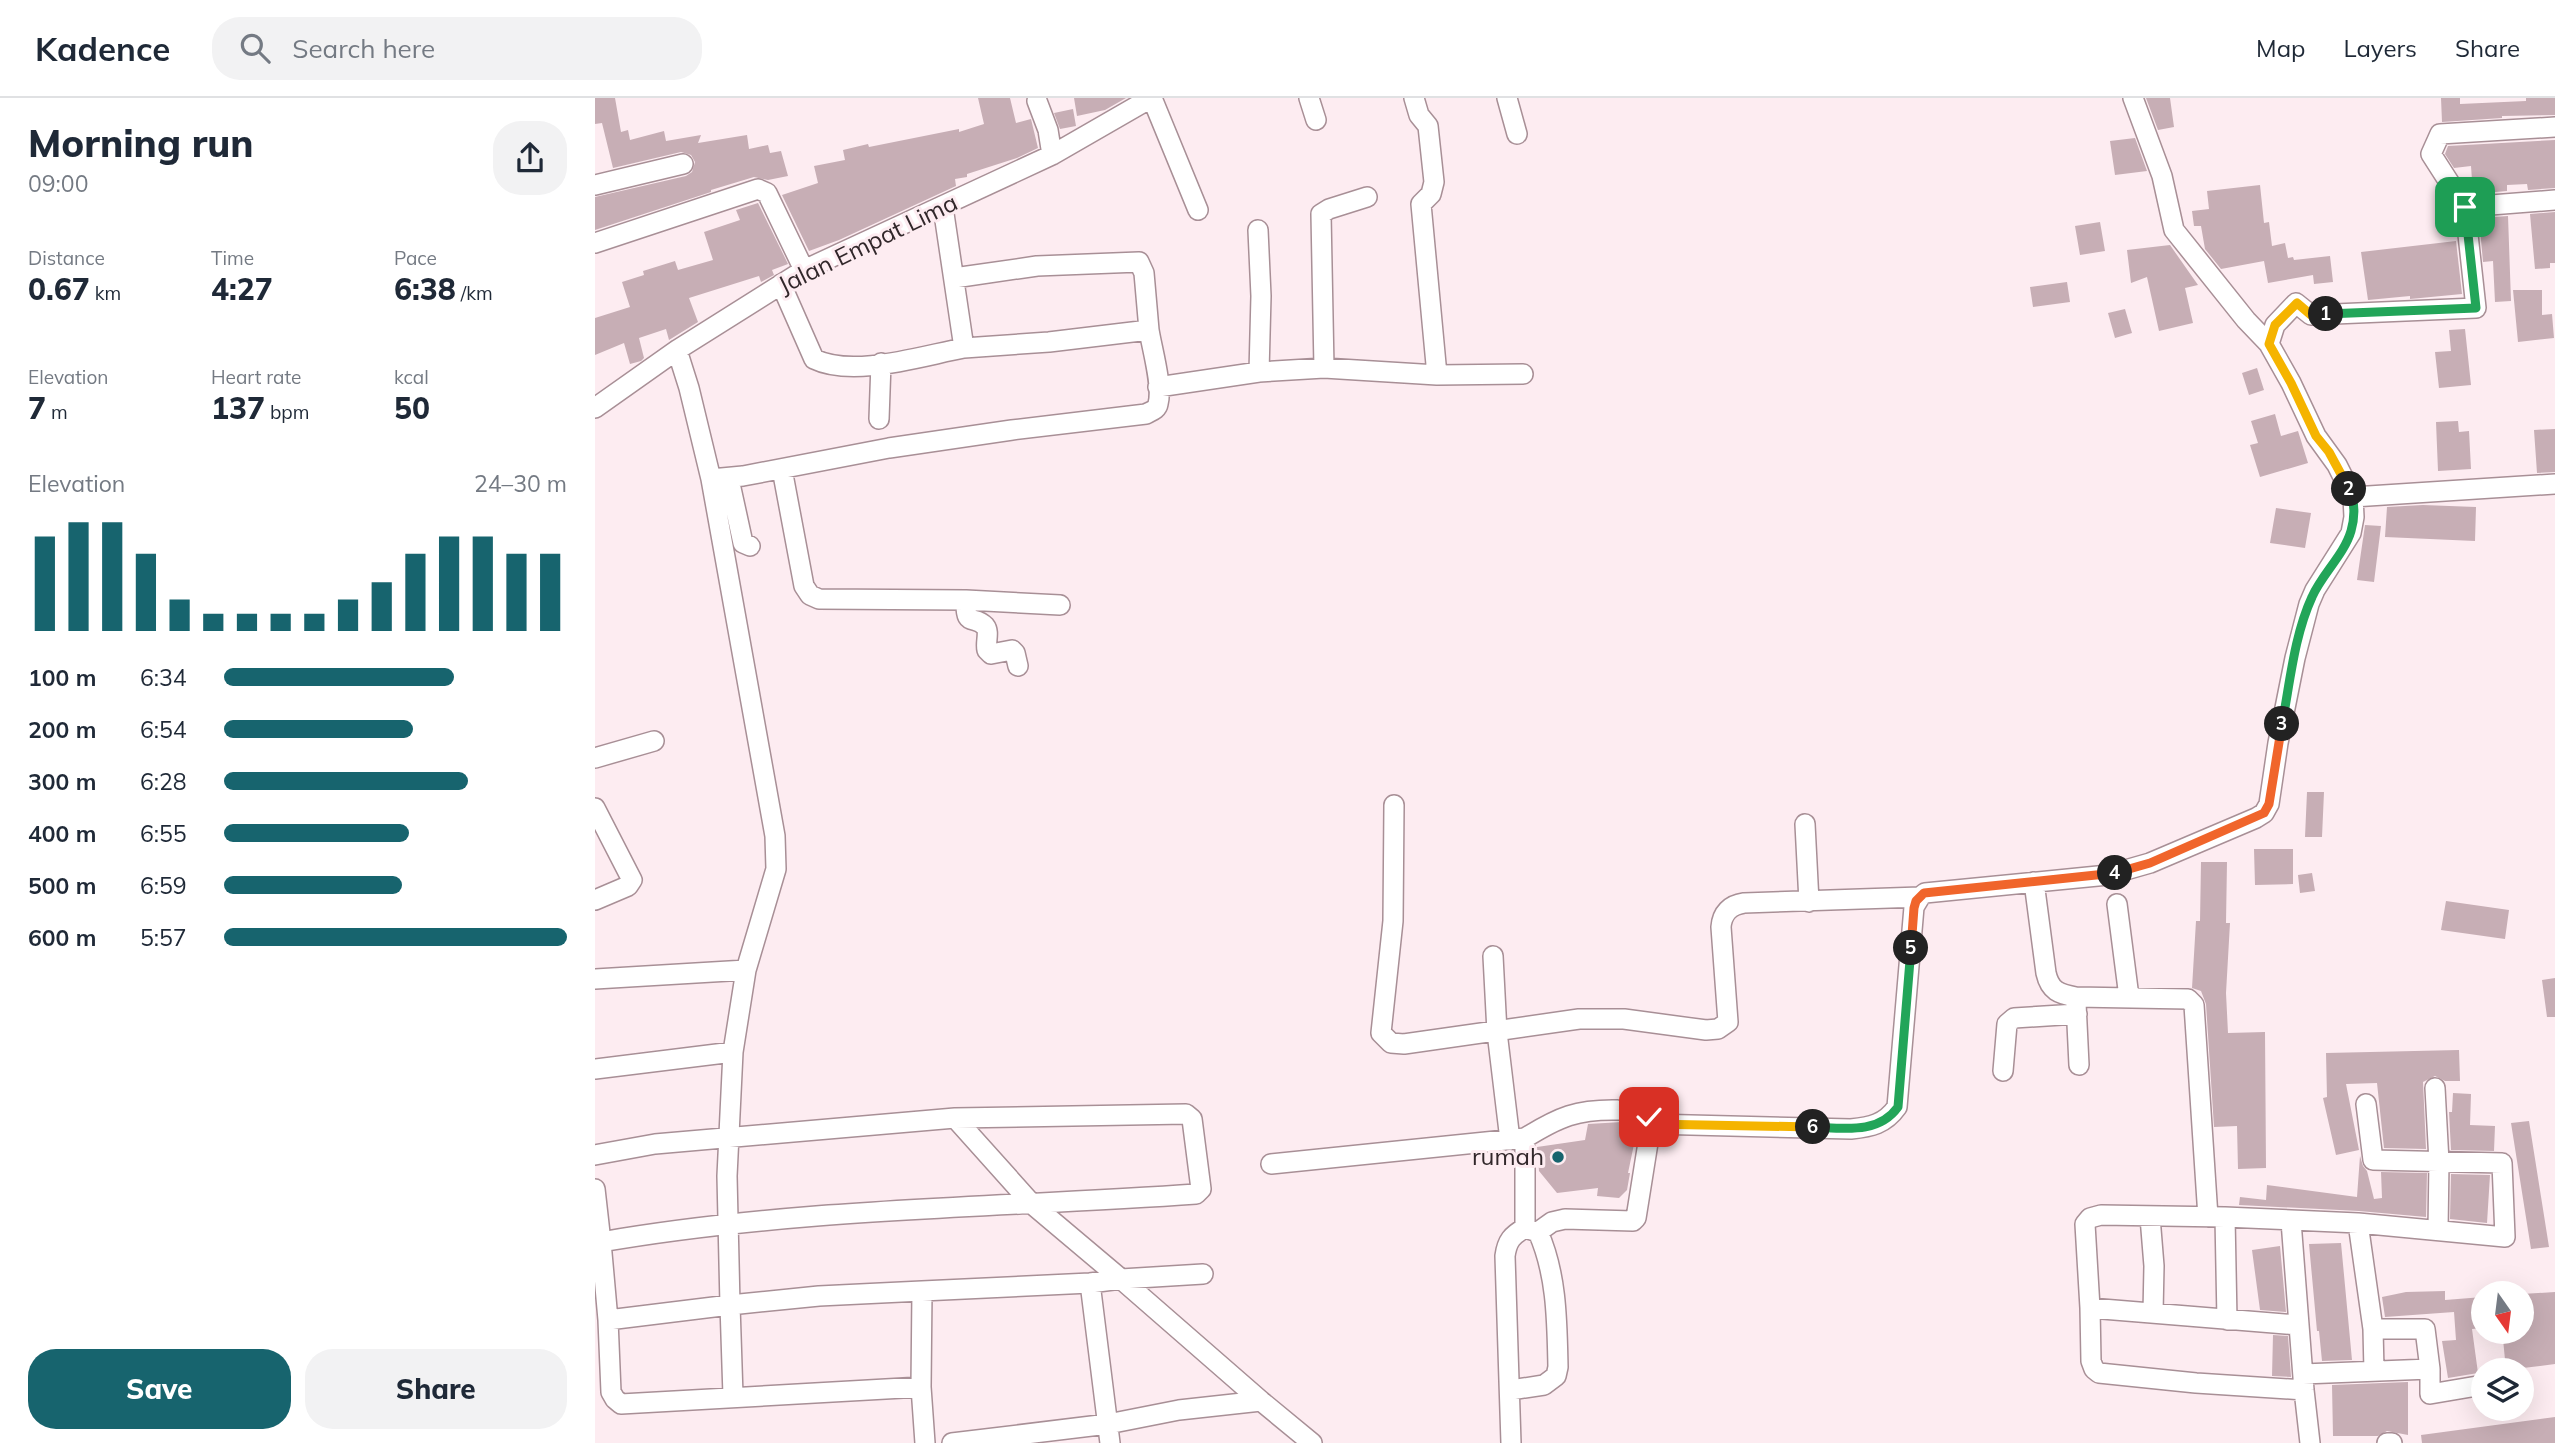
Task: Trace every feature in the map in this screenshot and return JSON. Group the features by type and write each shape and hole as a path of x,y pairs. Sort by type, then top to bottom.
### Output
{"street":[{"path":"1308,98 1316,120"},
{"path":"1414,98 1419,115 1428,126 1434,182 1431,194 1421,204 1437,375"},
{"path":"1507,98 1517,134"},
{"path":"1394,805 1394,921 1381,1033 1391,1043 1404,1044 1579,1019 1624,1019 1691,1029 1718,1029 1728,1022 1721,927 1724,915 1738,904 1920,897 1930,891 2108,875 2134,869 2264,813 2269,804 2290,682 2309,604 2351,533 2354,517 2353,497 2337,465 2316,436 2269,344 2246,320 2174,230 2162,176 2133,98"},
{"path":"1145,100 1198,210"},
{"name":"Jalan Empat Lima","path":"595,408 677,350 804,270 1052,155 1145,100"},
{"path":"1037,101 1048,130 1052,155"},
{"path":"2269,344 2275,325 2297,303 2311,315 2476,308 2465,207 2431,154 2441,134 2555,128"},
{"path":"595,185 683,164"},
{"path":"595,243 758,188 767,193 804,270"},
{"path":"1324,368 1321,214 1367,197"},
{"path":"2465,207 2555,200"},
{"path":"943,207 964,348"},
{"path":"1258,230 1261,296 1259,372"},
{"path":"720,479 782,470 888,448 1146,414 1155,410 1159,403 1158,387 1144,273 1139,262 1037,266 954,278"},
{"path":"781,284 814,359 827,365 859,366 964,348 1049,342 1149,330"},
{"path":"677,350 743,542 750,546"},
{"path":"879,419 881,363"},
{"path":"1158,387 1259,372 1324,368 1437,375 1523,374"},
{"path":"782,470 804,586 810,595 819,599 966,600 1060,605"},
{"path":"720,479 775,836 776,869 746,970 733,1052 727,1176 733,1396"},
{"path":"2353,497 2555,485"},
{"path":"966,600 967,616 987,629 987,650 991,654 1012,650 1018,666"},
{"path":"595,758 654,741"},
{"path":"595,808 632,880 628,886 595,900"},
{"path":"1805,824 1809,902"},
{"path":"2034,882 2048,984 2077,1005"},
{"path":"1651,1124 1851,1129 1880,1124 1891,1117 1898,1107 1914,908 1920,897"},
{"path":"2117,904 2129,997"},
{"path":"1493,956 1497,1032 1531,1230 1543,1245 1556,1303 1556,1376 1544,1385 1511,1390"},
{"path":"595,979 746,970"},
{"path":"2003,1071 2007,1024 2014,1018 2129,997 2188,999 2194,1005 2227,1320"},
{"path":"2077,1005 2079,1065"},
{"path":"595,1069 733,1052"},
{"path":"2435,1088 2439,1162 2438,1230"},
{"path":"2366,1104 2373,1160 2502,1163 2505,1237 2358,1223 2216,1217 2101,1215 2090,1218 2085,1224 2091,1361 2099,1373 2196,1383 2303,1382 2374,1371 2430,1369"},
{"path":"1271,1164 1517,1139 1590,1110 1642,1112 1649,1117 1651,1124 1642,1190 1633,1221 1616,1223 1565,1219 1514,1234 1507,1244 1505,1256 1511,1443"},
{"path":"595,1155 655,1144 955,1118 1065,1114 1190,1115 1201,1189 1196,1194 887,1211 664,1230 601,1241"},
{"path":"955,1118 1033,1204 1312,1443"},
{"path":"595,1189 608,1320 611,1392 621,1404 921,1387"},
{"path":"2150,1217 2154,1266 2153,1313"},
{"path":"2291,1221 2310,1443"},
{"path":"2358,1223 2373,1329 2374,1371"},
{"path":"608,1320 730,1304 819,1296 1090,1283 1203,1274"},
{"path":"1090,1283 1109,1433"},
{"path":"922,1291 921,1387 925,1443"},
{"path":"2090,1308 2298,1325"},
{"path":"2373,1329 2424,1329 2430,1369 2430,1394 2471,1387"},
{"path":"952,1443 1109,1433 1179,1410 1261,1401"}],"building":[{"path":"595,98 615,98 621,132 628,130 630,140 664,131 666,141 701,135 698,143 747,135 749,149 768,145 770,153 781,151 788,176 768,180 754,177 595,230 595,197 686,176 692,172 695,162 691,155 681,152 613,168 602,123 595,124"},
{"path":"978,98 1010,98 1016,123 1031,119 1038,148 1017,158 967,174 967,177 955,179 956,186 809,251 782,195 818,183 814,166 845,160 843,150 959,129 959,132 984,124"},
{"path":"1074,98 1126,98 1105,110 1077,116"},
{"path":"2146,98 2170,98 2174,127 2158,130"},
{"path":"2441,98 2460,98 2460,104 2555,98 2555,115 2502,116 2442,122"},
{"path":"1073,109 1076,126 1060,129 1054,113"},
{"path":"2135,138 2147,171 2115,175 2110,141"},
{"path":"2555,140 2555,188 2528,190 2527,184 2507,185 2507,191 2473,194 2471,166 2454,168 2445,154 2448,146"},
{"path":"2260,185 2264,223 2269,222 2272,246 2285,243 2288,258 2293,257 2294,260 2330,256 2333,282 2314,284 2313,275 2268,283 2264,261 2221,269 2205,249 2201,226 2194,226 2192,211 2209,209 2207,191"},
{"path":"758,203 788,264 772,270 774,275 761,282 759,276 689,298 698,322 669,340 666,329 639,338 644,358 641,361 630,364 624,343 595,355 595,318 630,307 622,282 644,275 643,271 675,261 678,270 713,260 704,232 740,220 736,210"},
{"path":"2555,212 2555,263 2550,263 2550,268 2535,269 2530,214"},
{"path":"2508,216 2511,301 2495,302 2493,261 2483,262 2479,218"},
{"path":"2100,222 2105,251 2080,255 2075,226"},
{"path":"2456,241 2462,294 2368,300 2361,252"},
{"path":"2170,245 2198,285 2185,288 2193,323 2159,331 2147,277 2131,283 2127,250"},
{"path":"2067,282 2070,302 2033,307 2030,287"},
{"path":"2513,290 2542,290 2542,315 2552,314 2554,338 2518,342"},
{"path":"2125,309 2132,333 2115,338 2108,313"},
{"path":"2465,329 2471,385 2439,388 2435,352 2451,351 2449,330"},
{"path":"2257,368 2264,390 2249,395 2242,373"},
{"path":"2275,414 2281,436 2298,431 2308,463 2260,477 2250,445 2258,443 2251,421"},
{"path":"2458,421 2459,432 2469,431 2471,469 2438,471 2436,422"},
{"path":"2555,429 2555,472 2537,473 2534,430"},
{"path":"2387,507 2476,507 2475,541 2385,537"},
{"path":"2276,508 2311,513 2305,548 2270,543"},
{"path":"2365,525 2381,526 2374,582 2357,580"},
{"path":"2307,792 2324,792 2322,837 2305,837"},
{"path":"2254,849 2293,849 2293,884 2255,885"},
{"path":"2201,862 2227,862 2226,923 2230,923 2226,993 2228,1033 2265,1032 2266,1168 2238,1169 2237,1126 2214,1127 2206,1004 2201,991 2192,988 2196,921 2200,921"},
{"path":"2312,873 2315,891 2300,893 2298,875"},
{"path":"2446,901 2509,910 2505,939 2441,930"},
{"path":"2555,978 2555,1017 2547,1017 2542,980"},
{"path":"2459,1050 2460,1081 2445,1081 2435,1076 2423,1082 2426,1149 2384,1148 2377,1083 2346,1084 2359,1150 2336,1155 2323,1098 2327,1097 2326,1053"},
{"path":"2453,1093 2471,1094 2470,1125 2495,1126 2494,1151 2451,1150 2449,1112 2452,1112"},
{"path":"2529,1121 2549,1247 2531,1249 2511,1123"},
{"path":"1622,1122 1638,1125 1627,1190 1619,1198 1597,1196 1598,1188 1557,1193 1539,1171 1537,1147 1585,1140 1588,1124"},
{"path":"2360,1156 2374,1199 2382,1198 2381,1172 2427,1173 2426,1217 2239,1205 2240,1197 2266,1200 2267,1185 2357,1197"},
{"path":"2451,1174 2490,1175 2487,1223 2450,1219"},
{"path":"2341,1243 2352,1360 2322,1361 2309,1244"},
{"path":"2280,1246 2286,1312 2260,1310 2252,1250"},
{"path":"2445,1291 2445,1300 2471,1298 2471,1344 2474,1344 2476,1358 2471,1358 2471,1374 2448,1378 2442,1341 2456,1340 2454,1312 2385,1317 2382,1297 2406,1292"},
{"path":"2555,1292 2555,1364 2534,1367 2534,1358 2505,1358 2503,1344 2534,1344 2534,1293"},
{"path":"2273,1335 2288,1336 2291,1377 2272,1376"},
{"path":"2408,1382 2408,1435 2387,1431 2378,1436 2333,1436 2332,1385"},
{"path":"2555,1417 2555,1443 2422,1443 2421,1435"}],"place":[{"name":"rumah","path":"1558,1157"}],"route":[{"path":"1649,1117 1651,1124 1851,1129 1880,1124 1891,1117 1898,1107 1914,908 1916,901 1924,893 2108,875 2134,869 2264,813 2269,804 2295,657 2309,604 2326,571 2351,533 2354,517 2353,497 2346,481 2316,436 2269,344 2275,325 2297,303 2311,315 2476,308 2465,207"}]}
